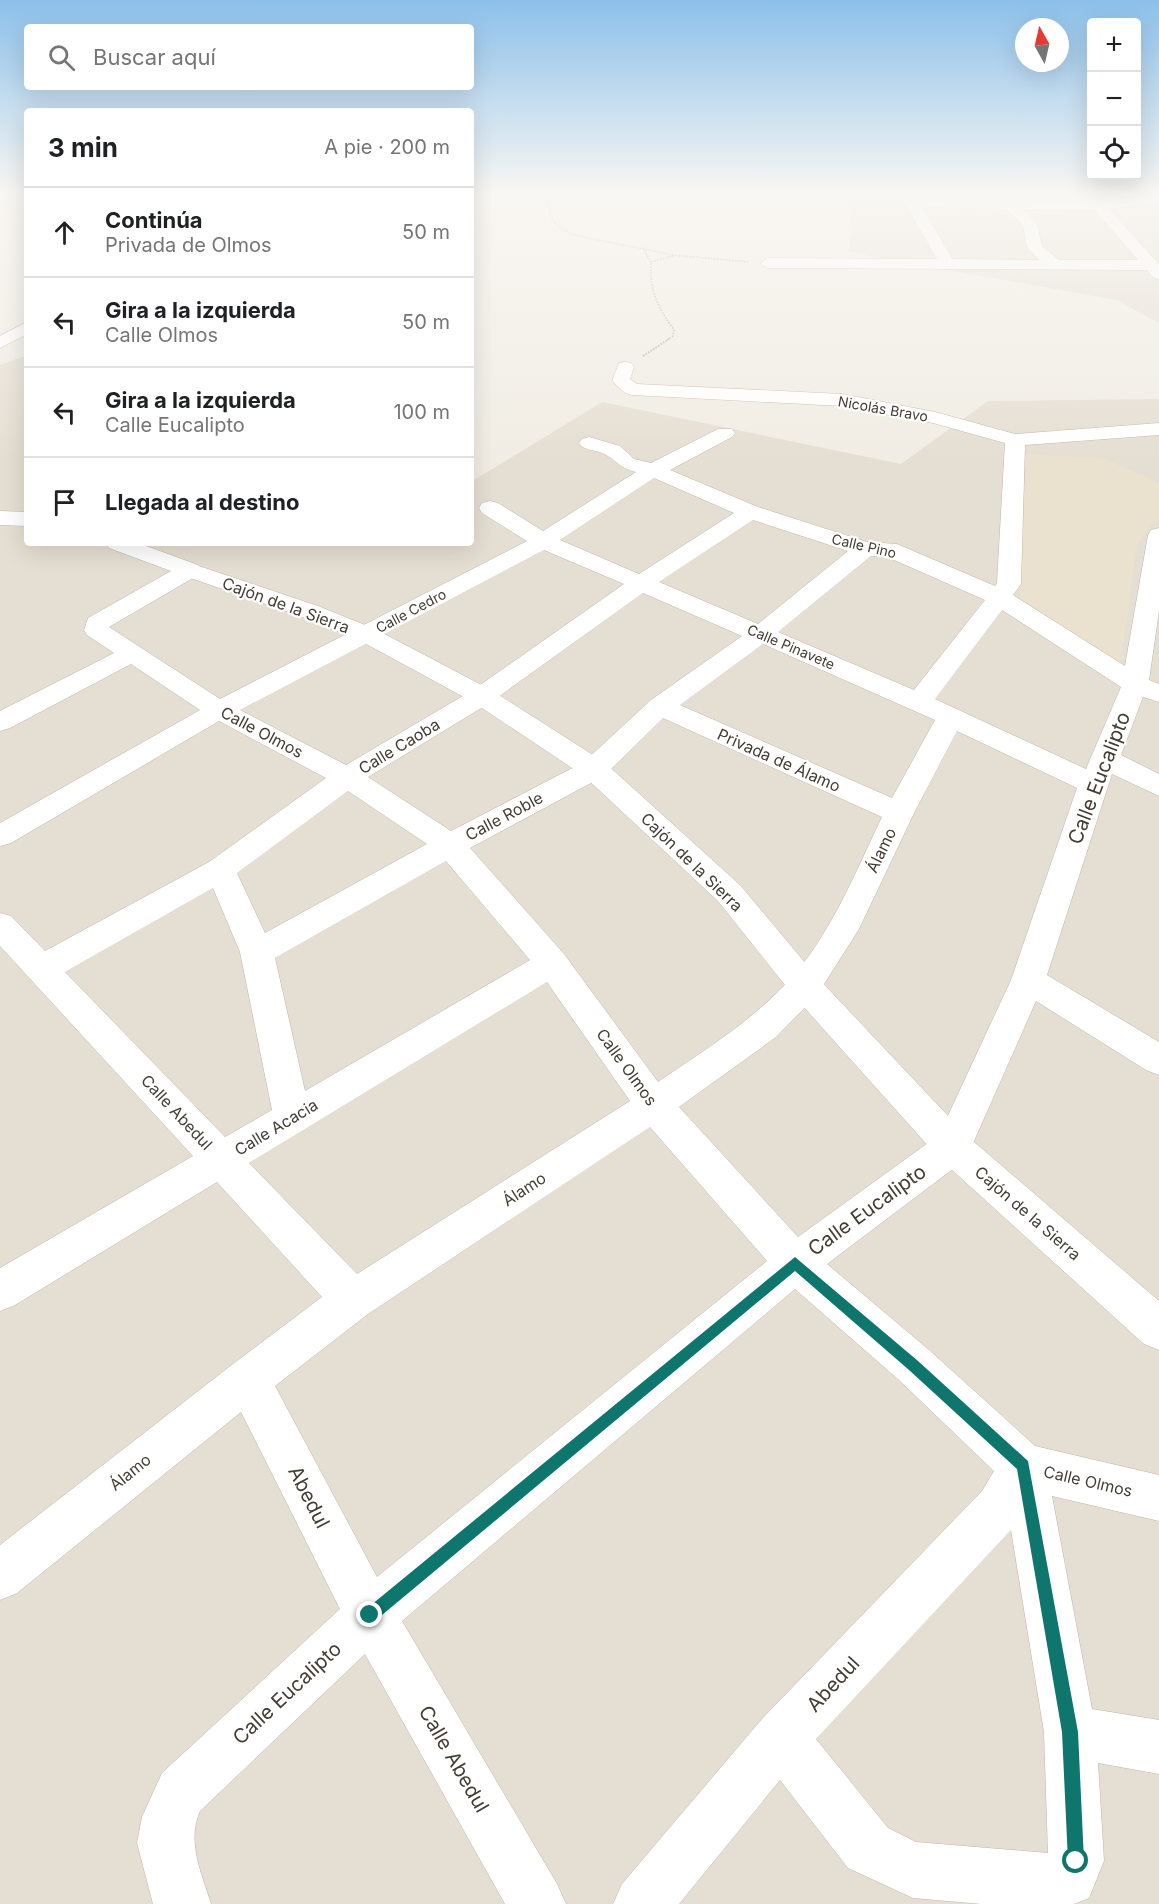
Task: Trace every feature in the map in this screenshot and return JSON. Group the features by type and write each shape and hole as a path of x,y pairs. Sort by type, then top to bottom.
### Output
{"street":[{"path":"0,343 24,329"},
{"name":"Nicolás Bravo","path":"625,367 621,381 632,389 842,400 935,418 1015,440 1159,429"},
{"name":"Calle Cedro","path":"0,836 219,710 543,542 653,470 725,433"},
{"path":"919,702 1009,584 1015,440"},
{"name":"Calle Pino","path":"589,443 613,450 627,463 653,470 750,512 865,549 889,549 999,597 1147,689"},
{"name":"Calle Pinavete","path":"490,508 543,542 919,702 950,718 1100,771 1159,786"},
{"name":"Calle Caoba","path":"41,969 220,870 347,777 482,696 641,583 750,512"},
{"path":"0,518 24,519"},
{"name":"Calle Eucalipto","path":"182,1904 165,1843 169,1818 181,1792 370,1615 795,1263 953,1147 1028,980 1100,771 1147,689 1159,535"},
{"name":"Cajón de la Sierra","path":"125,546 309,611 366,634 482,696 594,769 729,893 805,986 953,1147 1159,1329"},
{"name":"Calle Roble","path":"257,952 450,845 594,769 660,706 761,634 865,549"},
{"name":"Calle Olmos","path":"190,570 96,622 94,626 96,630 219,710 347,777 450,845 552,963 654,1104 795,1263 914,1365 1023,1466 1159,1498"},
{"path":"0,722 132,654"},
{"name":"Privada de Álamo","path":"660,706 899,813"},
{"name":"Álamo","path":"0,1576 248,1379 353,1300 654,1104 764,1027 805,986 843,929 899,813 950,718"},
{"path":"220,870 257,952 292,1117"},
{"name":"Calle Abedul","path":"0,925 353,1300"},
{"name":"Calle Acacia","path":"0,1291 552,963"},
{"path":"1028,980 1159,1060"},
{"name":"Abedul","path":"248,1379 370,1615"},
{"path":"782,1738 868,1848 913,1870 1056,1882 1069,1878 1076,1861 1070,1732 1023,1466"},
{"name":"Abedul","path":"642,1904 782,1738 999,1508 1023,1466"},
{"name":"Calle Abedul","path":"370,1615 537,1904"},
{"path":"1070,1732 1159,1747"}],"path":[{"path":"625,367 673,336 674,330 653,301 650,283"}],"shaded area":[{"path":"1021,283 1159,283 1159,323 1116,300"},
{"path":"24,356 24,546 474,546 474,480 602,402 901,464 988,401 1159,399 1159,1904 0,1904 0,365"},
{"path":"1023,454 1103,458 1159,483 1159,521 1151,525 1137,546 1121,664 1020,600"}],"route":[{"path":"370,1615 795,1263 914,1365 1023,1466 1070,1732 1076,1861"}]}
